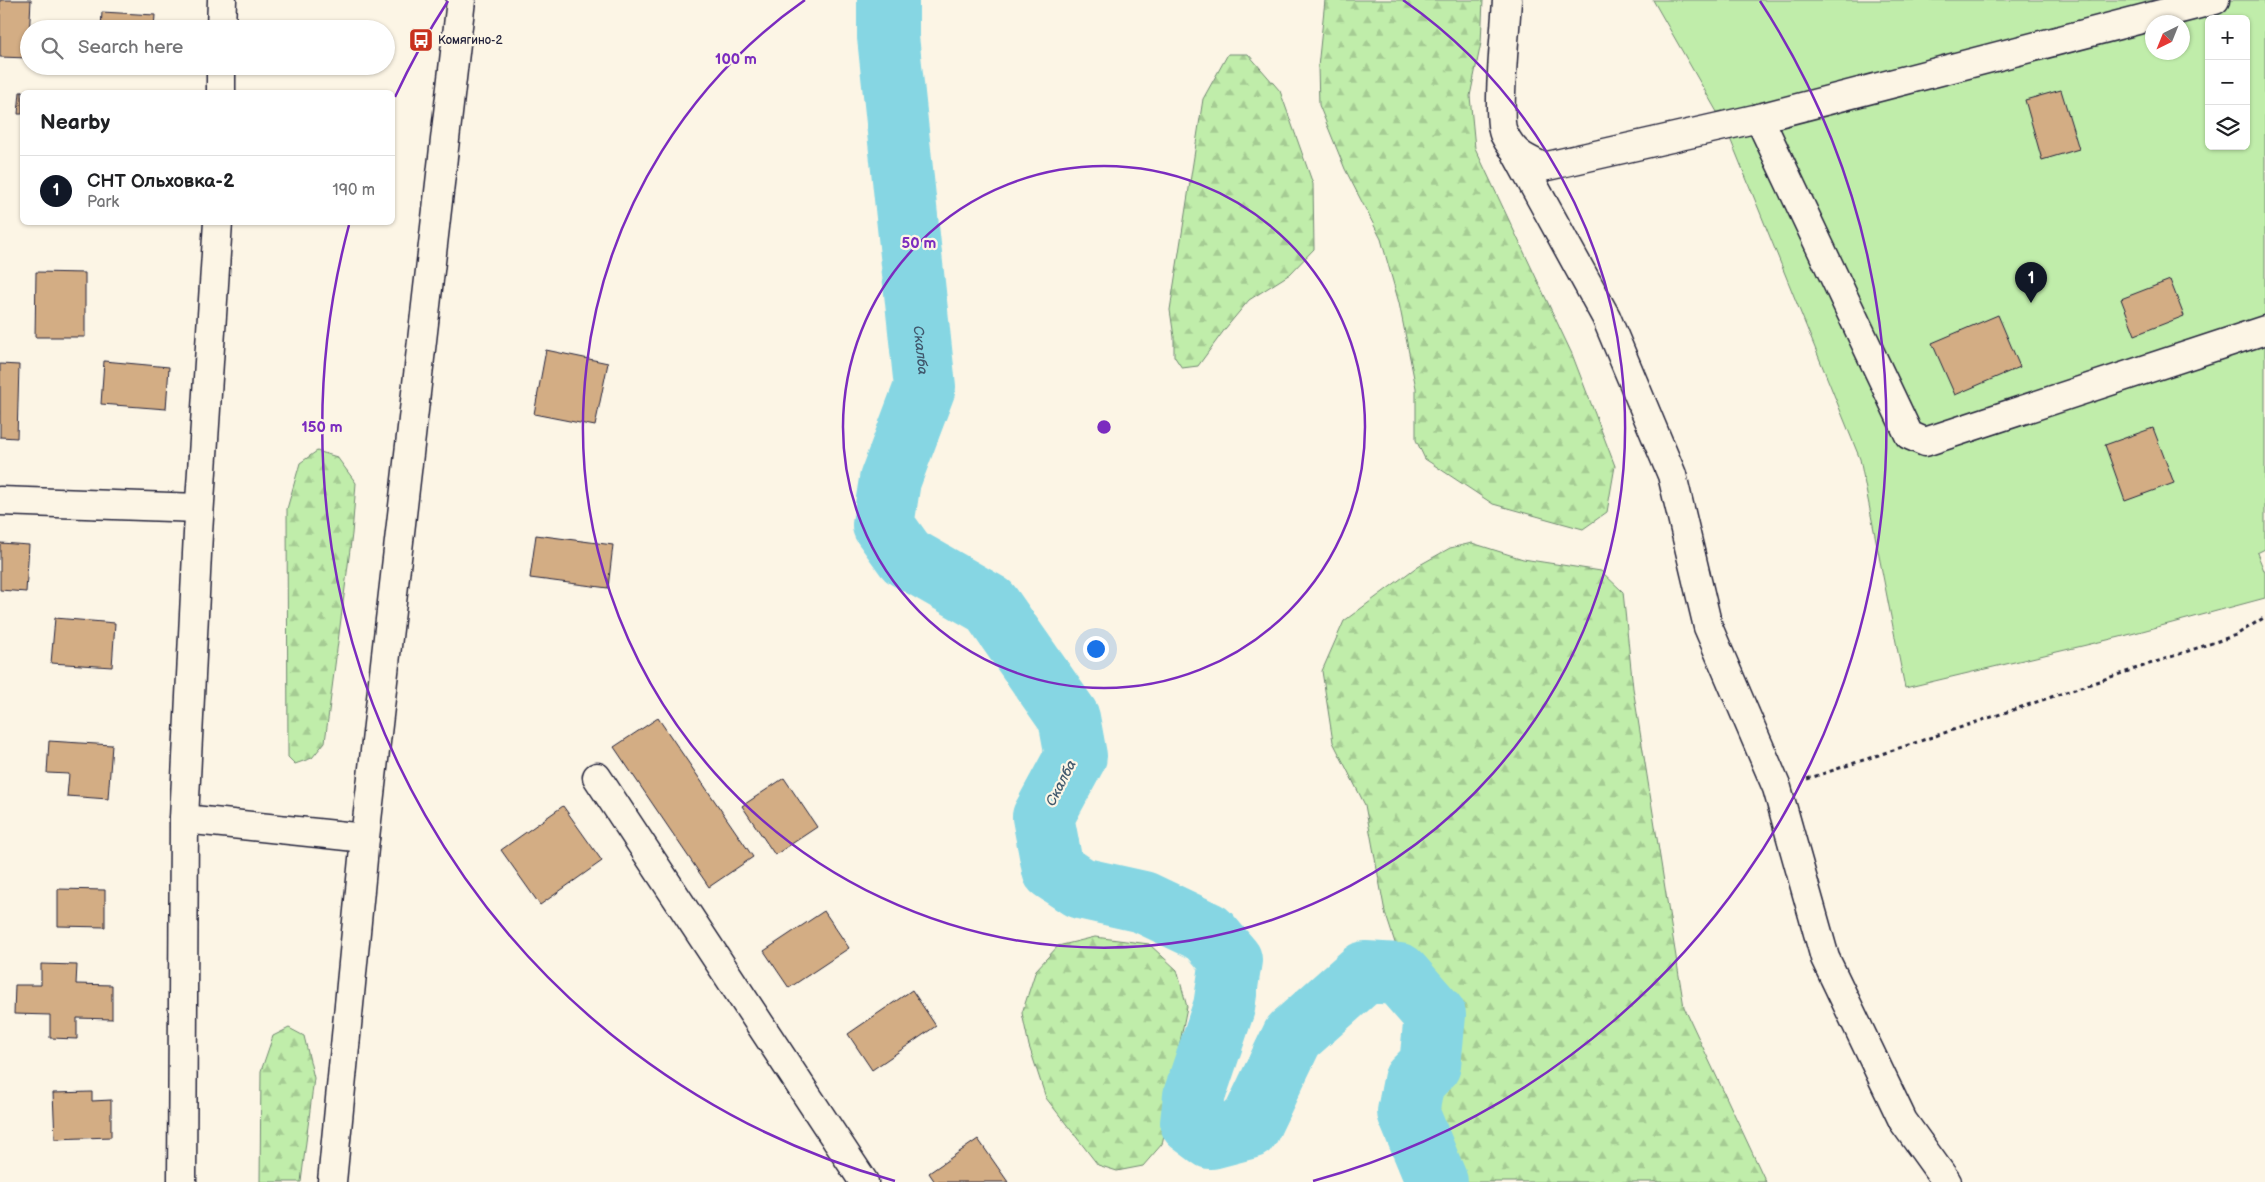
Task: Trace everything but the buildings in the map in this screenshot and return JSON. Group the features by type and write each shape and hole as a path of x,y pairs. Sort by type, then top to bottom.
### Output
{"street":[{"path":"221,20 222,0"},
{"path":"332,1182 365,838 460,0"},
{"path":"1507,0 1502,132 1518,155 1606,317 1672,475 1708,627 1778,788 1825,958 1903,1121 1947,1182"},
{"path":"1518,155 1543,167 1759,118 2215,0"},
{"path":"221,75 221,90"},
{"path":"1759,118 1909,435 1925,442 2265,330"},
{"path":"182,1182 184,819 200,508 218,225"},
{"path":"0,501 200,508"},
{"path":"597,777 864,1182"},
{"path":"184,819 365,838"}],"path":[{"path":"1778,788 2236,636 2265,617"}],"green space":[{"path":"1325,0 1483,0 1481,43 1470,96 1475,148 1572,354 1615,466 1607,512 1583,529 1493,504 1425,459 1416,440 1416,388 1399,303 1381,239 1345,169 1319,105 1318,67"},
{"path":"1653,0 2265,0 2265,549 2257,553 2265,573 2265,598 2120,637 1905,688 1860,459 1725,126"},
{"path":"1228,54 1248,54 1280,91 1313,184 1314,249 1290,274 1249,300 1198,366 1182,368 1174,356 1174,337 1170,310 1203,99"},
{"path":"317,451 337,457 356,483 352,534 325,742 312,758 295,764 288,757 287,509 300,463"},
{"path":"1472,543 1523,559 1601,571 1623,592 1633,688 1684,1007 1766,1182 1454,1182 1440,1163 1425,1132 1424,1099 1449,1070 1455,1007 1397,949 1385,912 1365,805 1333,742 1322,671 1344,621 1418,566 1450,548"},
{"path":"1095,937 1149,944 1177,970 1187,1007 1178,1052 1167,1091 1167,1121 1162,1144 1143,1166 1117,1171 1098,1165 1046,1098 1029,1046 1022,1013 1036,970 1058,946"},
{"path":"289,1028 304,1036 314,1078 301,1182 260,1182 261,1071 273,1036"}],"waterway":[{"name":"Скалба","path":"888,0 888,37 925,387 890,480 883,525 906,557 990,605 1069,718 1076,756 1043,817 1053,870 1080,888 1143,902 1208,933 1231,960 1224,1007 1194,1096 1191,1123 1211,1138 1249,1128 1293,1036 1365,972 1399,974 1435,1015 1430,1065 1414,1081 1408,1112 1437,1182"}],"place":[{"name":"Комягино-2","path":"421,40"},
{"name":"СНТ Ольховка-2","path":"2031,303"}]}
